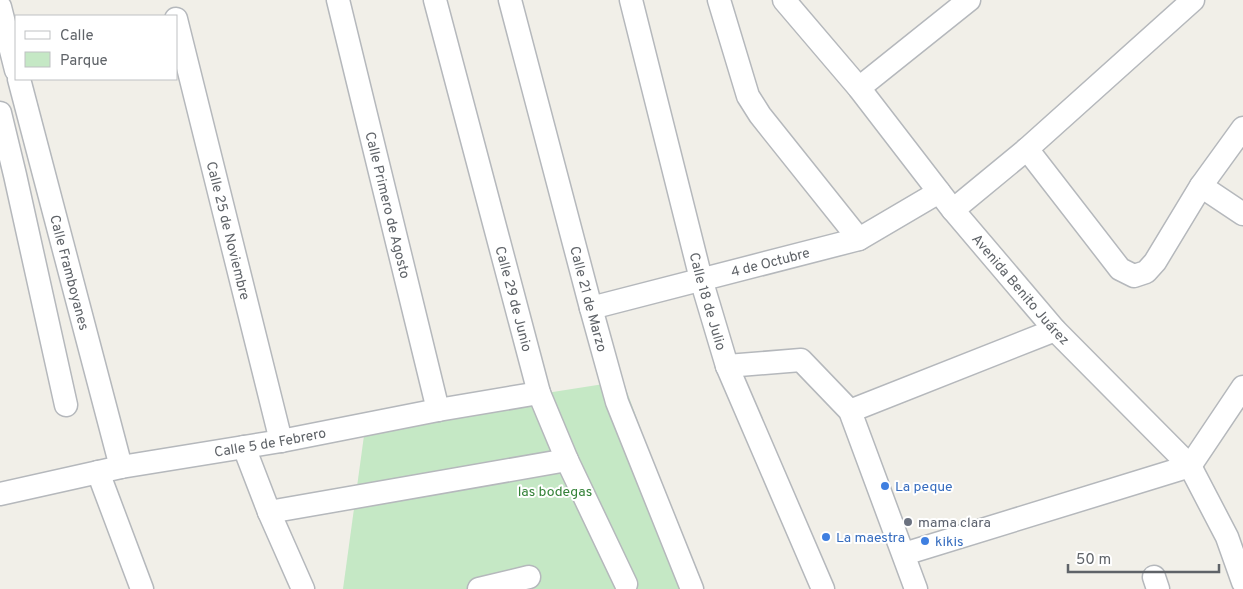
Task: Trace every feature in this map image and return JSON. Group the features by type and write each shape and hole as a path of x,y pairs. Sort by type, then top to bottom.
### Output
{"street":[{"name":"Calle 25 de Noviembre","path":"172,0 175,15"},
{"name":"Calle Primero de Agosto","path":"338,0 438,410"},
{"name":"Calle 29 de Junio","path":"435,0 539,393 567,460 626,584"},
{"name":"Calle 21 de Marzo","path":"510,0 617,402 692,589"},
{"name":"Calle 18 de Julio","path":"631,0 701,279 727,366 823,589"},
{"path":"719,0 748,96 760,115 859,239"},
{"name":"Avenida Benito Juárez","path":"784,0 859,88 953,210 1055,330 1190,466 1227,537 1243,582"},
{"path":"859,88 968,0"},
{"path":"953,210 1027,149 1193,0"},
{"path":"0,7 15,66"},
{"name":"Calle 25 de Noviembre","path":"178,26 281,441"},
{"name":"Calle Framboyanes","path":"19,80 121,467"},
{"path":"0,113 8,177 66,405"},
{"path":"1027,149 1120,269 1134,276 1146,272 1155,262 1201,186 1243,128"},
{"path":"1201,186 1243,214"},
{"name":"4 de Octubre","path":"591,308 859,239 939,192"},
{"path":"850,411 1055,330"},
{"path":"727,366 801,360 850,411 916,589"},
{"path":"904,554 1190,466 1243,387"},
{"name":"Calle 5 de Febrero","path":"0,494 121,467 281,441 438,410 539,393"},
{"path":"244,447 303,589"},
{"path":"270,512 567,460"},
{"path":"98,472 142,589"},
{"path":"478,589 529,577"}],"green space":[{"name":"las bodegas","path":"623,381 700,589 343,589 366,421"}],"place":[{"name":"La peque","path":"885,486"},
{"name":"mama clara","path":"908,522"},
{"name":"La maestra","path":"826,537"},
{"name":"kikis","path":"925,541"}]}
